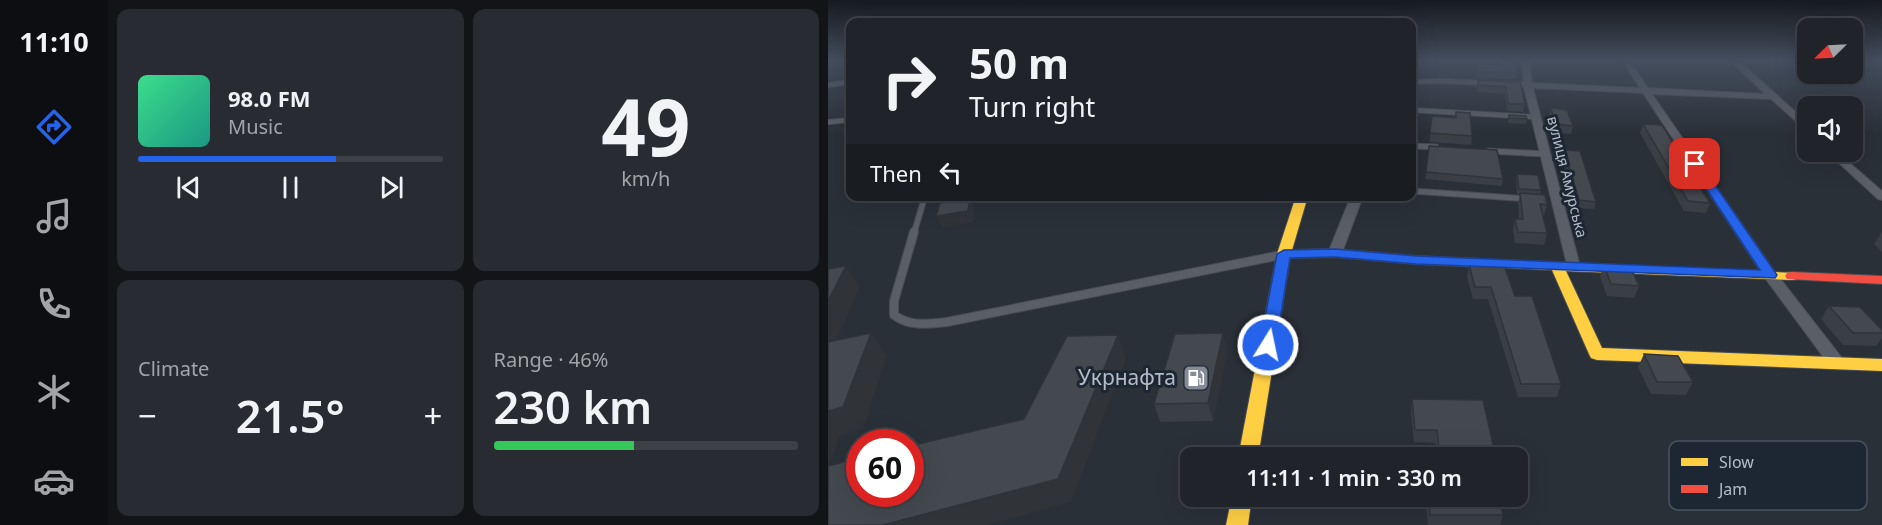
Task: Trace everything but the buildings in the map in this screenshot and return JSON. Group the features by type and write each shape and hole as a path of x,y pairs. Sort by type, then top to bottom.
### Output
{"street":[{"path":"1509,84 1773,97"},
{"path":"1642,84 1770,275 1836,362"},
{"path":"1759,84 1797,119"},
{"name":"вулиця Амурська","path":"1528,85 1545,154 1551,201 1573,266"},
{"path":"1843,162 1882,197"},
{"path":"1250,447 1284,254 1300,201"},
{"path":"1335,253 1355,201"},
{"path":"1284,254 1335,253 1416,260 1882,280"},
{"path":"1557,266 1597,354 1882,365"},
{"path":"1237,525 1240,507"}],"lane":[{"path":"1416,110 1536,117"},
{"path":"828,122 846,120"},
{"path":"1416,146 1445,148"},
{"path":"1478,150 1545,154"},
{"path":"1416,191 1535,200"},
{"path":"924,201 894,301 894,315 903,322 920,325 947,322 1284,254"}],"traffic: slow":[{"path":"1250,447 1284,254 1300,201"},
{"path":"1284,254 1335,253 1416,260 1792,276"},
{"path":"1557,266 1597,354 1882,365"},
{"path":"1237,525 1240,507"}],"traffic: jam":[{"path":"1792,276 1882,280"}],"place":[{"name":"Укрнафта","path":"1196,378"}],"route":[{"path":"1268,345 1284,254 1335,253 1416,260 1770,275 1695,164"}]}
